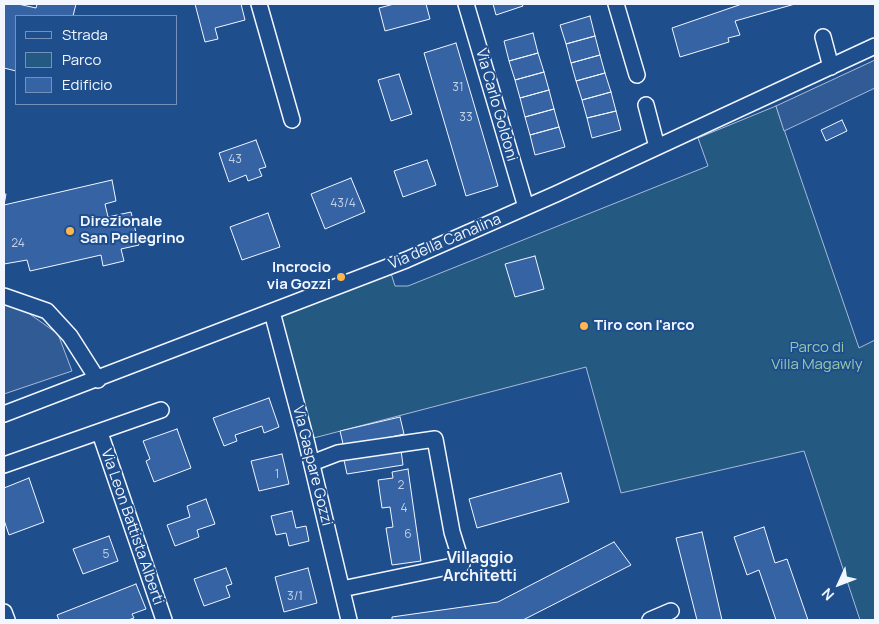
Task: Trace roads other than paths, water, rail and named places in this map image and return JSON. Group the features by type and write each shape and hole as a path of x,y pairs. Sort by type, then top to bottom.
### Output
{"street":[{"path":"259,4 292,120"},
{"name":"Via Carlo Goldoni","path":"466,4 526,207"},
{"path":"616,4 637,75"},
{"path":"822,37 830,67"},
{"name":"Via della Canalina","path":"4,414 98,380 406,260 526,207 875,46"},
{"path":"646,105 657,147"},
{"path":"4,296 47,311 70,336 98,380"},
{"name":"Via Gaspare Gozzi","path":"272,312 312,463 349,620"},
{"path":"4,465 100,433 161,410"},
{"name":"Via Leon Battista Alberti","path":"100,433 164,620"},
{"path":"312,463 338,453 435,439 452,532 462,564 342,589"},
{"path":"650,620 671,611"},
{"path":"4,612 7,620"}],"place":[{"name":"Direzionale San Pellegrino","path":"70,231"},
{"name":"Incrocio via Gozzi","path":"341,277"},
{"name":"Tiro con l'arco","path":"584,326"}],"district":[{"name":"Villaggio Architetti","path":"480,568"}],"park label":[{"name":"Parco di Villa Magawly","path":"817,356"}]}
